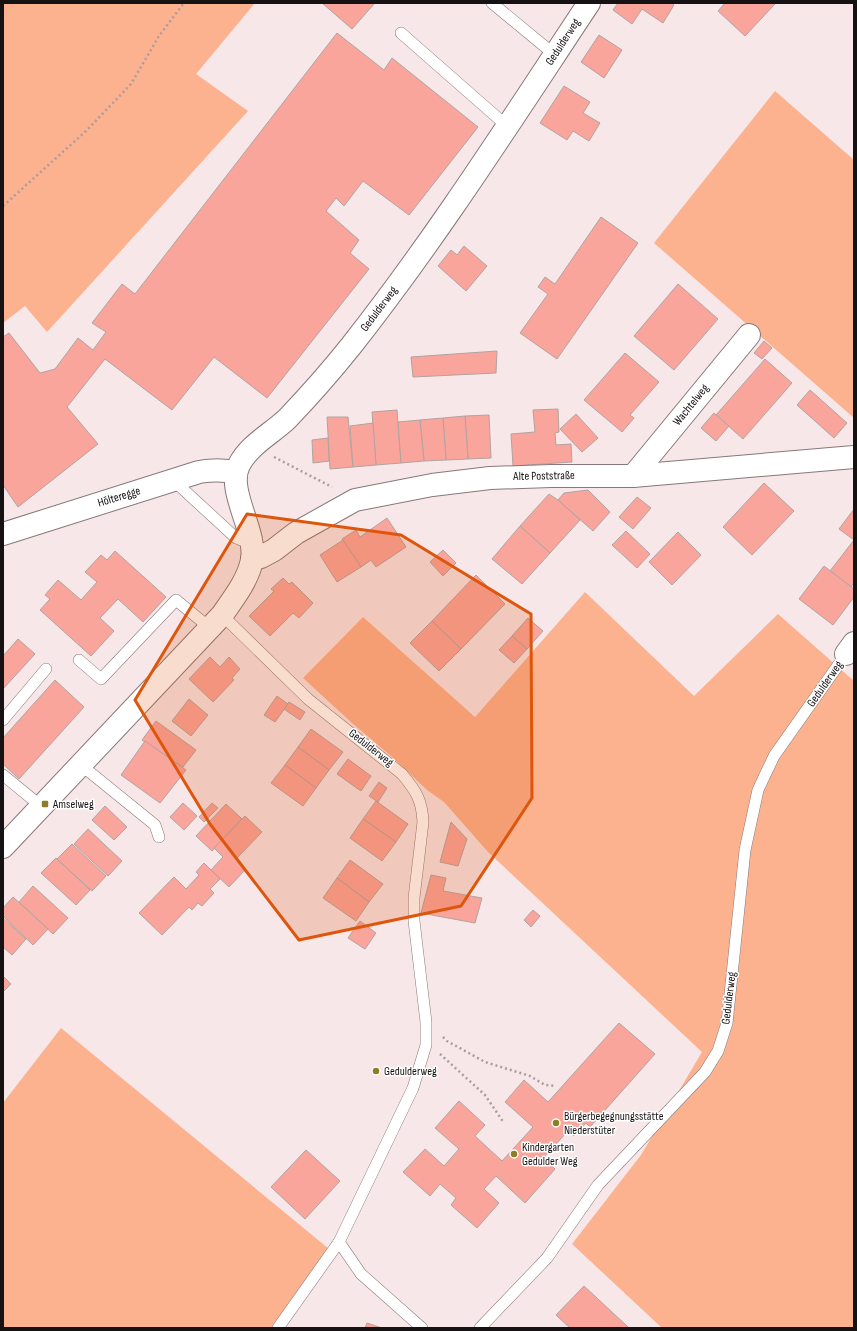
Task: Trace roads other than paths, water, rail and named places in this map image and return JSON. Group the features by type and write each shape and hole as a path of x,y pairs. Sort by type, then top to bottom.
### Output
{"street":[{"name":"Gedulderweg","path":"236,474 239,465 248,452 285,420 334,368 391,295 589,3"},
{"name":"Wachtelweg","path":"633,476 749,335"},
{"name":"Alte Poststraße","path":"252,552 261,557 274,550 296,533 356,500 432,485 490,478 633,476 854,457"},
{"name":"Hölteregge","path":"3,534 208,470 228,471 236,474"},
{"path":"3,848 216,622 244,583 252,552 248,528 238,496 236,474"}],"lane":[{"path":"492,3 554,55"},
{"path":"401,33 507,126"},
{"path":"173,480 252,552"},
{"name":"Gedulderweg","path":"79,660 101,679 176,600 216,622 308,699 402,774 420,798 423,810 423,822 414,898 414,921 426,1022 426,1045 413,1088 339,1242 278,1328"},
{"name":"Gedulderweg","path":"480,1328 547,1258 598,1185 705,1072 718,1051 727,1023 744,850 758,790 774,756 850,648"},
{"path":"3,720 46,669"},
{"path":"81,765 155,825 159,836"},
{"path":"3,774 42,807"},
{"path":"339,1242 361,1274 422,1328"}],"place":[{"name":"Amselweg","path":"45,804"},
{"name":"Gedulderweg","path":"376,1071"},
{"name":"Bürgerbegegnungsstätte Niederstüter","path":"556,1123"},
{"name":"Kindergarten Gedulder Weg","path":"514,1154"}]}
